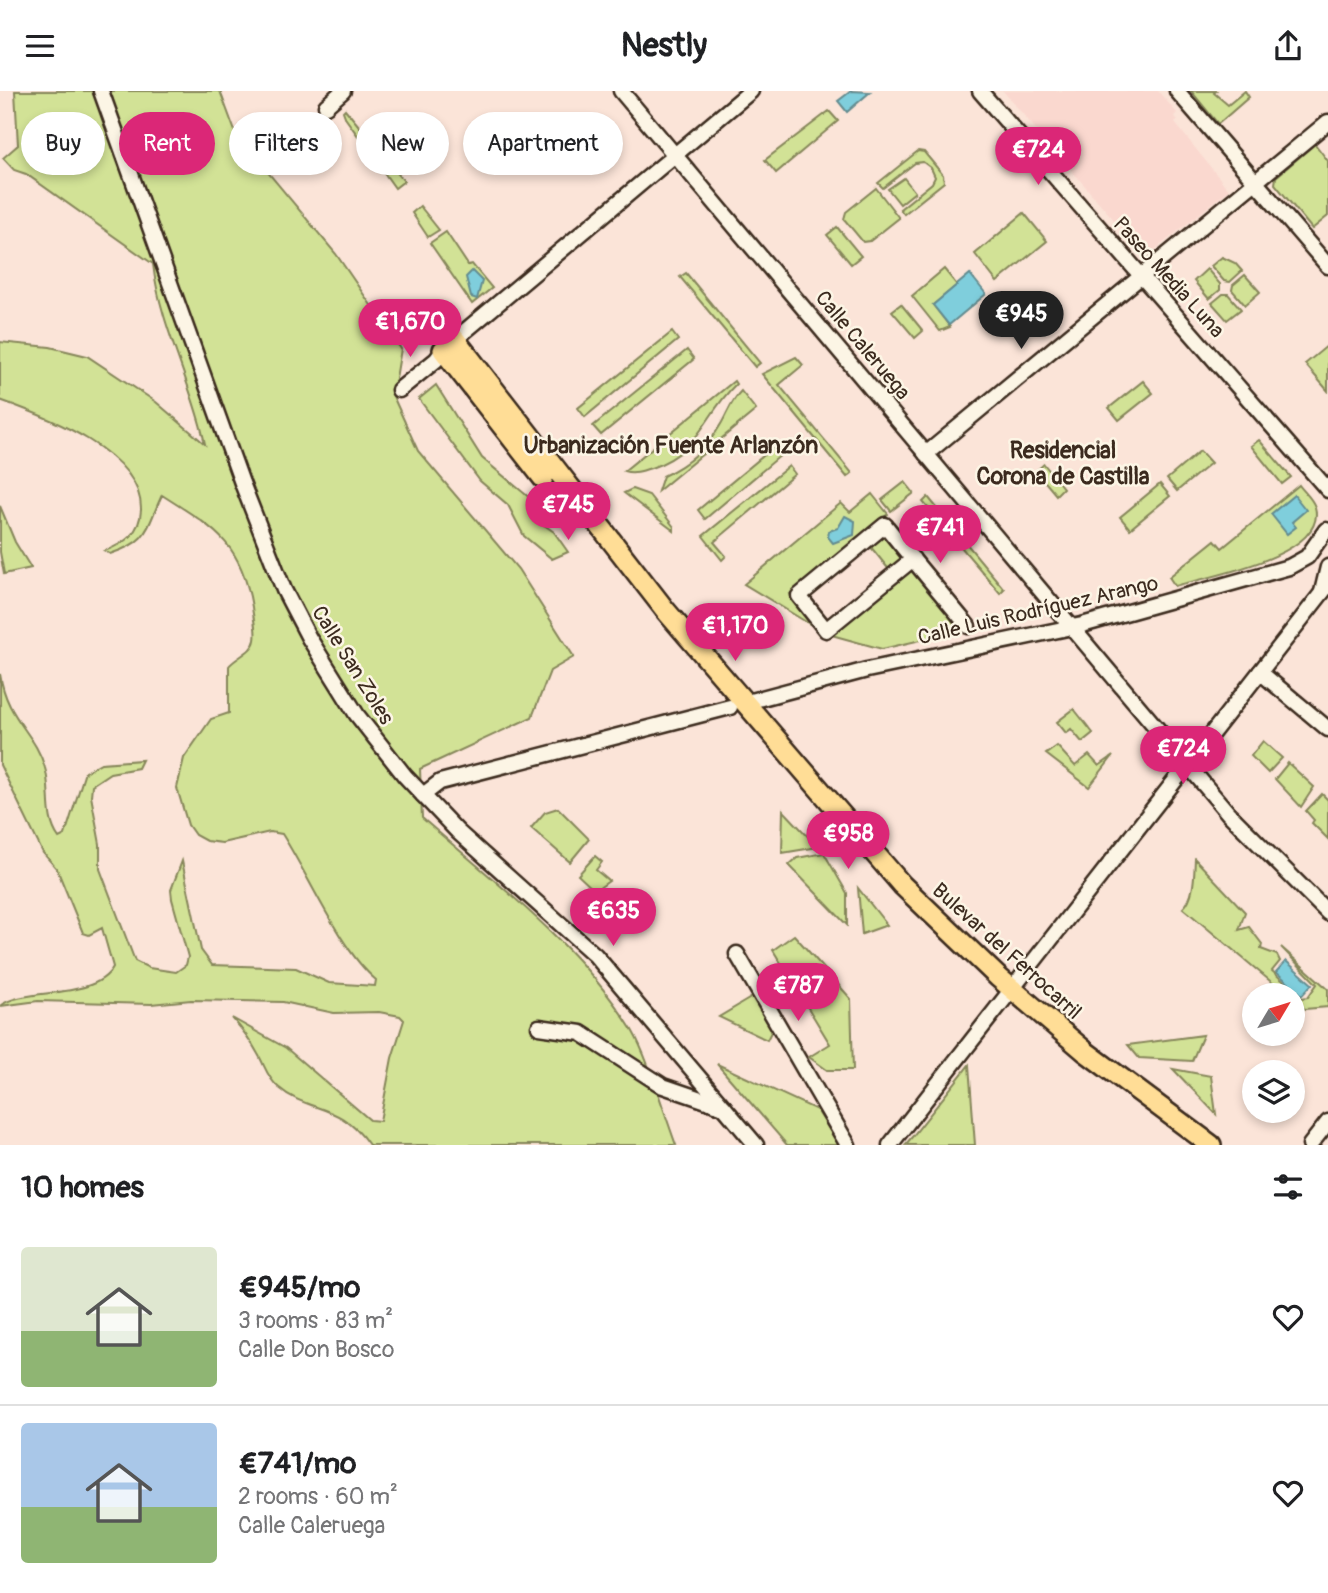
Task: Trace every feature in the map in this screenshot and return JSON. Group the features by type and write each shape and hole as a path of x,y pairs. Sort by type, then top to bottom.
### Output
{"main road":[{"name":"Bulevar del Ferrocarril","path":"449,344 604,556 736,705 899,897 1009,993 1090,1069 1194,1145"},
{"name":"Bulevar del Ferrocarril","path":"1009,993 1211,1145"}],"street":[{"name":"Calle San Zoles","path":"102,91 202,375 284,590 309,638 357,715 423,795 458,832 596,955 755,1145"},
{"path":"326,106 343,91"},
{"name":"Calle Caleruega","path":"621,91 1188,764 1252,838 1328,913"},
{"path":"400,390 436,360 449,344 751,91"},
{"name":"Paseo Media Luna","path":"980,91 1328,489"},
{"path":"1177,91 1328,267"},
{"path":"926,454 1328,122"},
{"path":"913,559 826,630 799,596 885,525 913,559 968,626"},
{"name":"Calle Luis Rodríguez Arango","path":"423,795 440,782 867,670 1072,627 1289,567 1307,557 1327,529"},
{"path":"1327,529 1324,544 1328,553"},
{"path":"890,1145 1325,589 1328,567"},
{"path":"1260,672 1328,729"},
{"path":"737,954 848,1145"},
{"path":"539,1027 581,1033 663,1086 725,1107"},
{"path":"812,1102 826,1109"},
{"path":"1310,1145 1328,1122"}],"shaded area":[{"path":"1003,91 1158,91 1177,113 1174,116 1178,120 1175,123 1229,190 1146,257"}],"green space":[{"path":"15,91 220,91 229,115 229,175 270,175 336,254 401,349 393,396 418,451 518,569 574,657 550,671 532,717 420,769 422,818 535,917 562,943 611,999 638,1041 676,1145 369,1145 346,1121 301,1101 278,1087 232,1018 286,1048 370,1120 380,1121 392,1058 404,1020 400,1016 379,1012 334,1013 283,1002 191,1000 151,1004 38,1001 0,1006 10,1000 91,985 104,978 113,967 102,928 89,935 83,933 57,869 43,853 0,765 0,674 9,703 35,745 45,768 51,822 59,838 65,835 85,772 101,763 142,760 138,768 110,773 92,785 91,796 100,844 100,869 135,961 149,968 176,972 186,965 188,957 171,890 182,861 201,950 212,965 296,968 329,983 375,986 376,980 363,967 338,932 282,834 270,832 222,843 206,841 195,835 188,825 177,788 184,758 211,719 229,713 229,666 251,648 255,640 255,623 247,585 233,552 211,528 162,495 140,539 110,554 105,551 130,536 140,518 137,489 126,471 88,439 0,400 0,342 50,347 87,356 156,402 205,444 162,310 153,264 27,175 105,175 105,112 21,112 21,172 14,170 3,158 18,145"},
{"path":"1191,91 1216,91 1214,93 1228,105 1245,91 1249,97 1218,124"},
{"path":"345,109 356,122 356,133 346,119 343,111"},
{"path":"829,111 838,121 776,173 765,160"},
{"path":"1315,144 1328,161 1328,216 1312,229 1275,184 1276,177"},
{"path":"918,151 924,152 943,175 944,182 904,214 900,209 932,183 935,177 931,168 923,162 915,163 883,188 878,183"},
{"path":"386,175 399,175 404,181 395,188"},
{"path":"904,178 915,192 900,204 888,189"},
{"path":"876,188 899,218 870,241 863,242 844,219 846,212"},
{"path":"420,206 439,230 428,237 412,213"},
{"path":"1024,213 1047,241 997,282 975,254"},
{"path":"837,227 861,256 851,264 827,235"},
{"path":"446,232 468,265 472,264 492,288 472,304 430,243"},
{"path":"1222,257 1235,263 1242,271 1230,282 1224,281 1211,266"},
{"path":"944,269 957,285 933,305 950,327 940,331 912,296"},
{"path":"1207,269 1220,284 1220,290 1209,299 1194,281"},
{"path":"686,273 760,363 755,367 680,277"},
{"path":"1245,275 1260,292 1245,305 1232,290 1233,285"},
{"path":"1223,294 1228,294 1241,309 1227,320 1212,303"},
{"path":"901,304 923,331 915,338 892,311"},
{"path":"672,332 678,340 585,417 578,408"},
{"path":"1328,345 1328,391 1305,364"},
{"path":"687,350 694,359 601,435 593,426"},
{"path":"796,357 803,365 779,385 852,473 847,477 762,374"},
{"path":"734,381 736,384 692,442 681,452 651,468 624,471"},
{"path":"1143,381 1153,393 1119,420 1109,408"},
{"path":"436,385 482,458 531,499 540,522 554,532 568,552 552,559 524,536 508,505 480,481 419,399"},
{"path":"741,391 756,410 658,491 663,476 688,461 710,440"},
{"path":"1259,440 1291,477 1282,484 1251,446"},
{"path":"774,447 781,455 705,519 698,510"},
{"path":"1200,451 1211,463 1177,491 1167,479"},
{"path":"1044,464 1063,488 1056,495 1036,471"},
{"path":"789,466 795,474 714,542 726,556 722,560 703,536"},
{"path":"905,482 914,493 891,511 882,500"},
{"path":"1160,484 1170,496 1130,529 1120,517"},
{"path":"1299,485 1315,507 1314,524 1303,539 1262,561 1175,586 1169,577 1215,540 1222,548"},
{"path":"632,489 649,495 674,527 674,531 624,493"},
{"path":"872,494 888,514 790,594 821,631 744,584 841,503 850,512"},
{"path":"928,497 1004,589 1000,593 923,502"},
{"path":"0,506 15,542 31,568 4,574 0,552"},
{"path":"885,533 907,559 891,572 870,546"},
{"path":"911,565 965,630 882,649 828,634"},
{"path":"1074,709 1093,733 1082,742 1071,729 1066,733 1057,722"},
{"path":"1263,741 1282,758 1268,773 1251,756"},
{"path":"1057,746 1075,766 1089,755 1099,766 1113,756 1089,787 1046,754"},
{"path":"1288,763 1314,787 1301,807 1275,779"},
{"path":"1322,794 1328,800 1328,839 1312,823 1314,820 1306,811"},
{"path":"558,808 589,839 570,862 531,828 545,812"},
{"path":"783,810 818,847 782,853"},
{"path":"824,853 847,893 847,925 789,865 797,858"},
{"path":"595,856 602,862 596,870 609,881 595,891 578,875"},
{"path":"1195,859 1245,912 1239,930 1249,927 1262,944 1261,949 1277,955 1280,961 1272,971 1285,983 1272,983 1183,908 1190,898"},
{"path":"858,888 887,925 862,934"},
{"path":"794,935 851,999 853,1070 827,1070 809,1057 830,1044 773,950"},
{"path":"1281,947 1328,989 1328,1007 1306,1009 1306,997 1317,984"},
{"path":"754,996 773,1028 767,1040 719,1017"},
{"path":"1203,1035 1192,1061 1139,1058 1128,1045"},
{"path":"717,1064 817,1110 839,1145 787,1145"},
{"path":"969,1065 975,1145 905,1145 912,1137"},
{"path":"1173,1069 1211,1076 1216,1114"}],"water":[{"path":"851,91 870,92 847,112 838,101"},
{"path":"472,271 482,281 477,299 471,297 466,277"},
{"path":"970,274 986,294 949,325 933,305"},
{"path":"1294,495 1306,510 1292,522 1296,527 1287,534 1271,514"},
{"path":"845,516 855,521 854,535 833,543 828,537 829,531 838,528"},
{"path":"1286,961 1312,984 1306,991 1306,983 1288,983 1276,972"}],"district":[{"name":"Urbanización Fuente Arlanzón","path":"671,445"},
{"name":"Residencial Corona de Castilla","path":"1063,463"}]}
